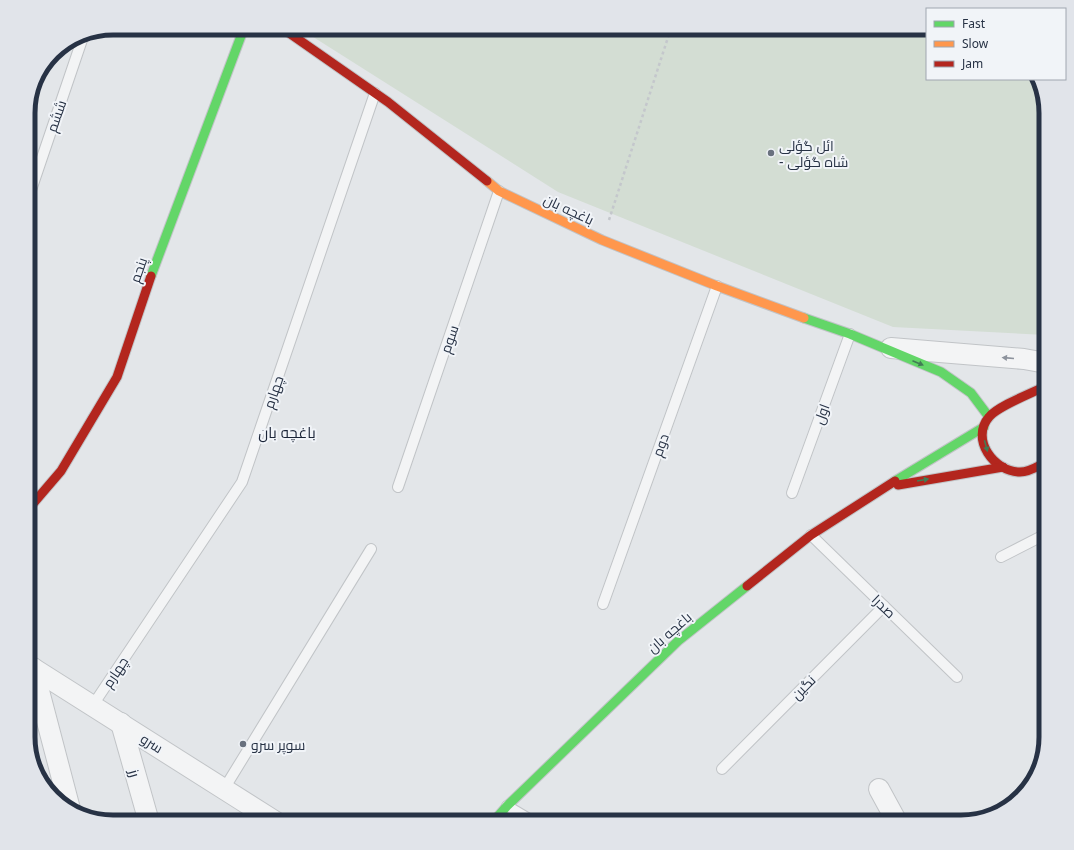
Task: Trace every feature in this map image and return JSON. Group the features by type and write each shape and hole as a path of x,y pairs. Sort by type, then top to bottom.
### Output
{"street":[{"name":"پنجم","path":"35,500 61,471 117,377 155,263 241,35"},
{"name":"باغچه بان","path":"292,35 374,93 499,191 602,240 717,286 850,334 940,372 971,393 989,417"},
{"path":"882,348 1024,359 1039,362"},
{"path":"1039,390 989,417 984,426 984,445 989,456 997,465 1020,472 1039,465"},
{"name":"باغچه بان","path":"499,815 678,641 811,535 984,426"},
{"path":"885,487 1003,467"},
{"name":"سرو","path":"35,669 265,815"},
{"path":"35,681 68,800"},
{"name":"رز","path":"121,723 147,815"},
{"path":"879,789 893,815"}],"lane":[{"name":"ششم","path":"35,178 81,42"},
{"name":"چهارم","path":"93,706 242,482 374,93"},
{"name":"سوم","path":"398,487 499,191"},
{"name":"دوم","path":"603,604 717,286"},
{"name":"اول","path":"792,494 850,334"},
{"name":"صدرا","path":"811,535 957,677"},
{"path":"1001,557 1039,538"},
{"path":"224,789 371,549"},
{"name":"نگین","path":"722,769 884,606"},
{"path":"507,806 522,815"}],"path":[{"path":"602,240 668,35"}],"shaded area":[{"name":"ائل گؤلی - شاه گؤلی","path":"310,35 926,35 926,80 1031,80 1035,88 1039,108 1039,335 893,327 558,192"}],"traffic: fast":[{"path":"151,276 241,35"},
{"path":"804,318 850,334 941,372 971,393 989,417"},
{"path":"895,481 984,427"},
{"path":"499,815 678,641 747,586"}],"traffic: slow":[{"path":"487,181 499,191 602,240 717,286 804,318"}],"traffic: jam":[{"path":"292,35 388,102 487,181"},
{"path":"35,501 61,471 117,377 151,276"},
{"path":"1039,389 1007,404 993,413 984,426 982,435 988,453 994,460 1010,471 1027,471 1039,466"},
{"path":"898,485 1003,467"},
{"path":"747,586 811,535 895,481"}],"place":[{"name":"ائل گؤلی - شاه گؤلی","path":"771,153"},
{"name":"سوپر سرو","path":"243,744"}],"district":[{"name":"باغچه بان","path":"287,432"}]}
